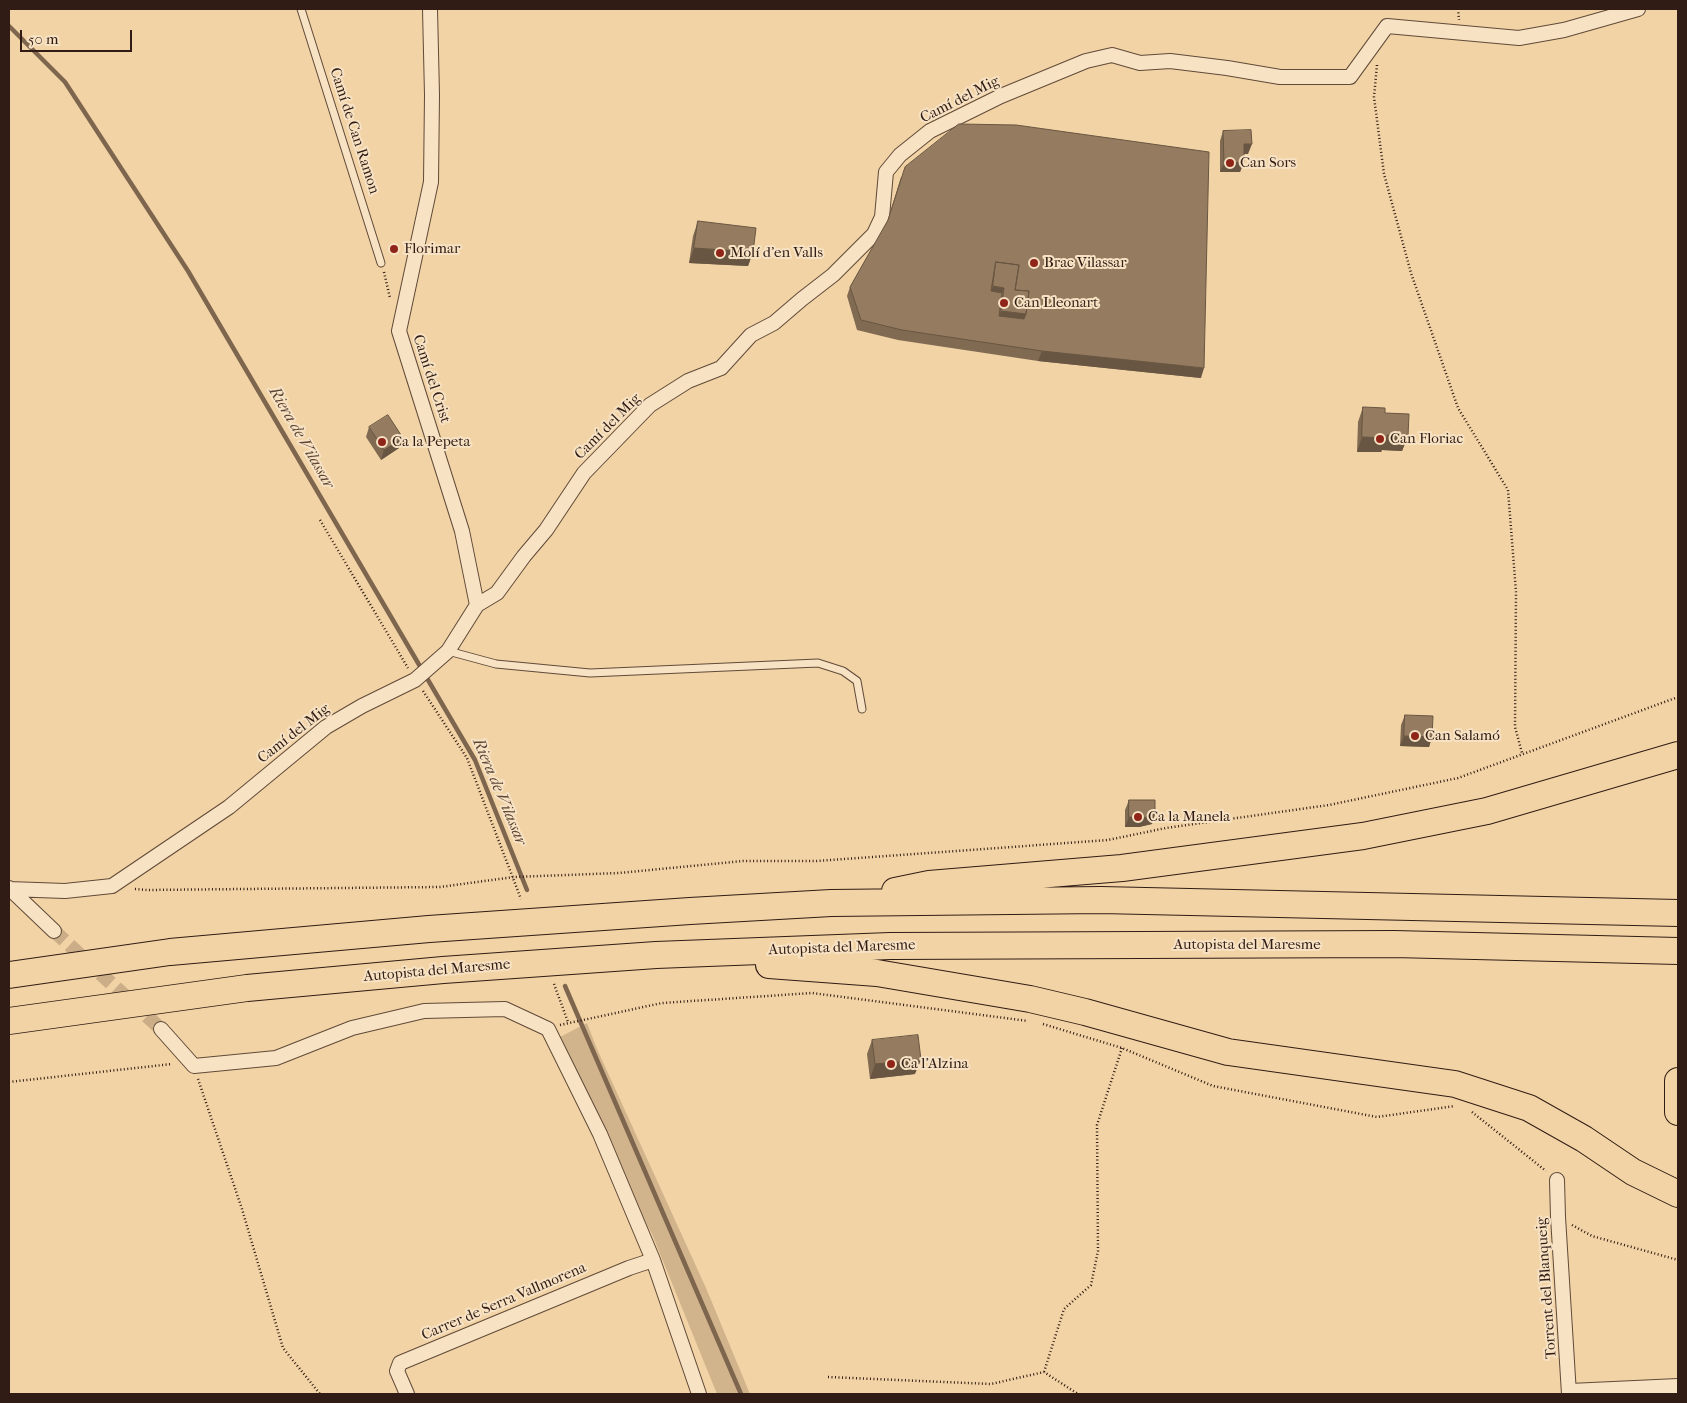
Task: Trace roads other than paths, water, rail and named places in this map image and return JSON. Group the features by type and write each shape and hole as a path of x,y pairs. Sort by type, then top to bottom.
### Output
{"highway":[{"path":"831,903 929,884 1122,868 1363,836 1487,811 1678,755"},
{"path":"9,976 170,952 429,929 831,903 1101,900 1678,913"},
{"name":"Autopista del Maresme","path":"9,1021 257,987 443,970 656,955 890,946 1394,944 1678,951"},
{"path":"656,955 887,975 1030,998 1228,1052 1455,1084 1529,1108 1584,1139 1633,1172 1678,1194"},
{"path":"1678,1081 1678,1112"}],"street":[{"name":"Camí del Crist","path":"430,9 432,95 431,182 399,331 462,531 478,605"},
{"name":"Camí del Mig","path":"9,889 64,891 112,886 229,807 326,727 362,706 416,680 448,651 478,605 498,593 524,556 546,530 584,473 650,405 688,380 721,368 751,335 774,322 833,275 874,234 882,218 886,172 900,155 930,131 1001,96 1086,62 1112,55 1140,64 1170,62 1227,68 1280,77 1350,77 1387,26 1519,38 1564,30 1638,9"},
{"path":"9,889 54,931"},
{"path":"161,1029 194,1066 276,1058 352,1028 424,1011 505,1009 548,1029 600,1134 629,1207 653,1260 699,1394"},
{"name":"Torrent del Blanqueig","path":"1557,1180 1570,1393"},
{"name":"Carrer de Serra Vallmorena","path":"407,1394 397,1371 400,1363 629,1268 653,1260"},
{"path":"1570,1393 1678,1386"}],"lane":[{"name":"Camí de Can Ramon","path":"301,9 381,263"},
{"path":"448,651 496,664 590,673 818,663 843,671 857,681 862,709"}],"waterway":[{"name":"Riera de Vilassar","path":"9,26 65,82 188,271 475,760 527,890"},
{"path":"565,986 741,1394"}],"tunnel":[{"path":"54,931 161,1029"}],"place":[{"name":"Can Sors","path":"1230,163"},
{"name":"Florimar","path":"394,249"},
{"name":"Molí d'en Valls","path":"720,253"},
{"name":"Brac Vilassar","path":"1034,263"},
{"name":"Can Lleonart","path":"1004,303"},
{"name":"Can Floriac","path":"1380,439"},
{"name":"Ca la Pepeta","path":"382,442"},
{"name":"Can Salamó","path":"1415,736"},
{"name":"Ca la Manela","path":"1138,817"},
{"name":"Ca l'Alzina","path":"891,1064"}]}
